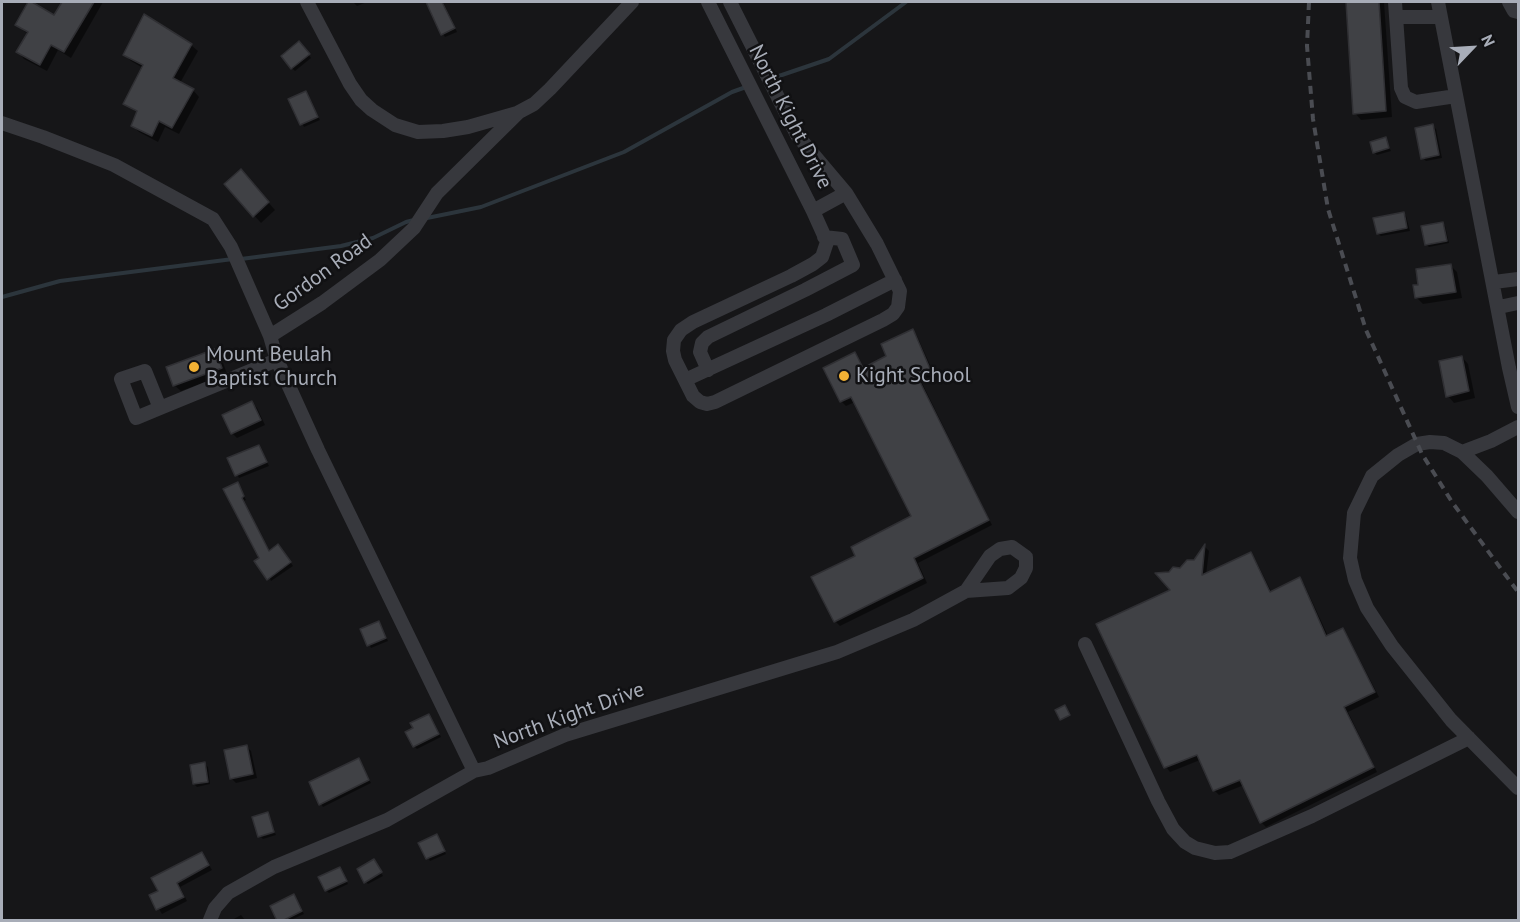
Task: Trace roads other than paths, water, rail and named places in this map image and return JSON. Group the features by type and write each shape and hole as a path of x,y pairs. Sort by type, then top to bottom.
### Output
{"street":[{"path":"307,2 350,84 361,100 395,125 418,132 443,130 468,127 519,112"},
{"name":"Gordon Road","path":"474,771 318,450 277,360 270,336 322,303 380,260 414,228 437,193 519,112 534,104 632,2"},
{"name":"North Kight Drive","path":"708,2 813,211 846,193 797,135 730,2"},
{"path":"1395,2 1401,88 1405,97 1416,102 1456,96"},
{"path":"1438,2 1518,407"},
{"path":"1509,2 1514,11 1518,12"},
{"path":"1396,17 1441,17"},
{"path":"2,123 114,165 213,219 231,248 270,336"},
{"path":"813,211 827,242 822,257 813,264 693,322 681,330 674,340 673,351 685,380 693,396 700,402 707,404 715,402 893,314 900,300 900,291 877,244 846,193"},
{"path":"708,370 700,352 702,343 708,337 853,265 842,238 824,237"},
{"path":"1494,282 1518,279"},
{"path":"685,380 826,315 895,280"},
{"path":"1499,307 1518,303"},
{"path":"160,408 277,360"},
{"path":"1462,452 1518,427"},
{"path":"1518,512 1487,476 1462,452 1444,443 1417,444 1398,455 1372,476 1354,513 1350,558 1355,580 1366,608 1392,646 1451,720 1518,788"},
{"name":"North Kight Drive","path":"210,921 215,908 228,893 274,867 387,820 474,771 488,768 565,735 837,652 913,620 966,591"},
{"path":"1084,644 1173,829 1185,842 1195,848 1215,853 1230,852 1312,816 1468,738"}],"waterway":[{"path":"773,78 829,59 906,2"},
{"path":"427,218 481,207 624,152 732,92 746,87"},
{"path":"241,259 341,246 373,238 414,220"},
{"path":"2,297 60,281 233,259"}],"railway":[{"path":"1309,2 1307,46 1313,119 1328,209 1366,330 1422,454 1452,502 1518,592"}],"place":[{"name":"Mount Beulah Baptist Church","path":"194,367"},
{"name":"Kight School","path":"844,376"}]}
